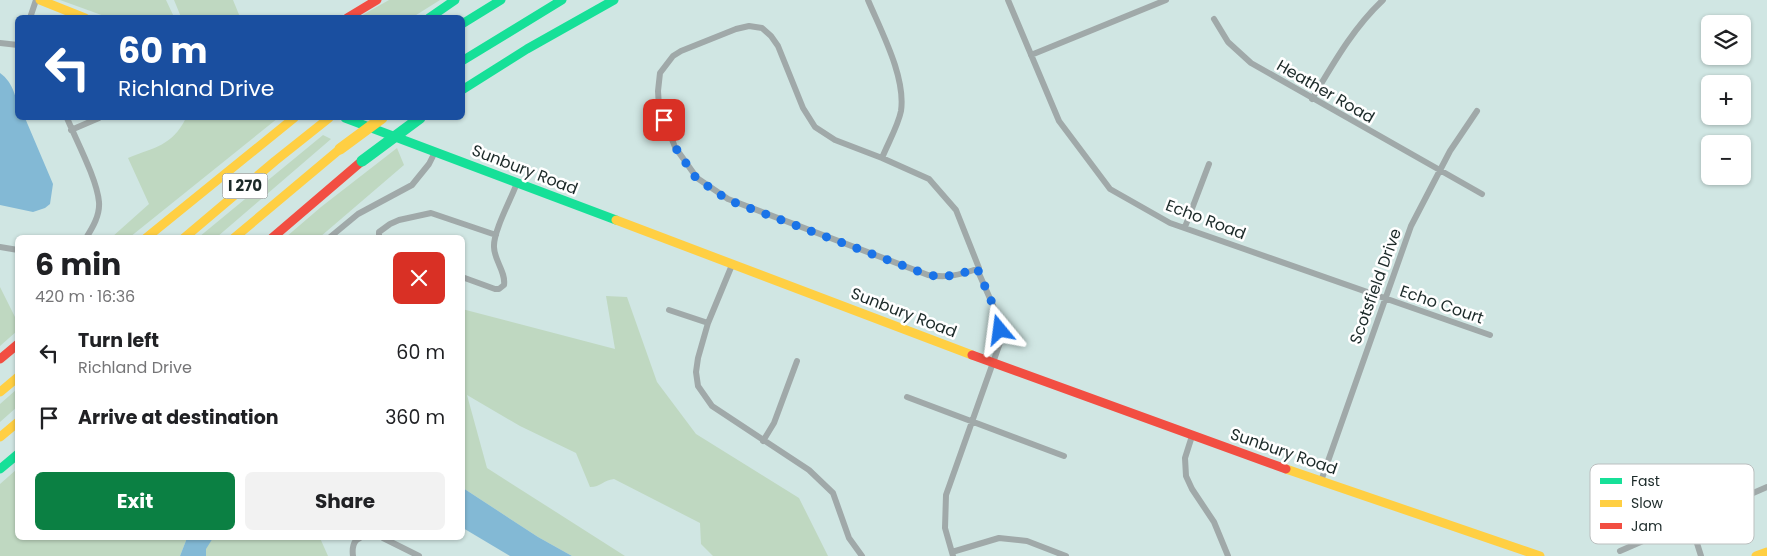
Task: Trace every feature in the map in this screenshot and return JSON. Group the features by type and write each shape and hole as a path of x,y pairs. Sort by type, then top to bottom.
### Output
{"main road":[{"path":"40,0 78,15"},
{"path":"433,15 455,0"},
{"path":"465,22 501,0"},
{"path":"465,59 562,0"},
{"path":"465,88 527,49 614,0"},
{"path":"353,15 374,1"},
{"path":"150,235 291,120"},
{"name":"I 270","path":"188,235 326,120"},
{"name":"Sunbury Road","path":"350,120 1192,436 1540,556"},
{"name":"I 270","path":"238,235 340,148 379,120"},
{"path":"276,235 362,161 417,120"},
{"path":"0,359 15,346"},
{"path":"0,392 15,380"},
{"path":"0,437 15,424"},
{"path":"0,469 15,456"},
{"path":"1756,556 1767,552"}],"street":[{"path":"31,15 36,0"},
{"path":"868,0 902,89 900,112 882,158"},
{"name":"Echo Road","path":"1008,0 1059,121 1110,189 1170,223 1386,299"},
{"path":"1031,55 1166,0"},
{"path":"1312,99 1344,45 1384,0"},
{"name":"Heather Road","path":"1214,19 1228,42 1252,63 1312,99 1482,194"},
{"path":"977,268 958,275 943,277 928,275 728,200 696,178 675,147 659,107 660,73 673,56 681,51 736,29 749,26 762,28 778,46 803,108 815,127 835,140 929,179 956,210 979,268 977,268 999,319 1001,340 946,495 945,528 952,554 999,538 1027,541 1066,556"},
{"path":"0,43 15,45"},
{"name":"Scotsfield Drive","path":"1320,481 1411,226 1439,170 1477,111"},
{"path":"68,120 94,182 99,202 95,223 88,235"},
{"path":"72,130 94,120"},
{"path":"333,235 358,214 412,185 435,152"},
{"path":"1185,227 1209,164"},
{"path":"465,278 495,288 502,288 505,281 495,257 494,246 496,235 517,183"},
{"path":"379,235 379,232 390,224 431,213 496,235"},
{"path":"0,247 15,250"},
{"path":"732,264 708,323 698,358 696,372 698,386 712,406 809,470 833,494 849,538 862,556"},
{"name":"Echo Court","path":"1386,299 1490,335"},
{"path":"669,310 708,323"},
{"path":"763,441 774,423 797,360"},
{"path":"907,397 1064,456"},
{"path":"1192,436 1185,458 1186,476 1192,489 1214,522 1228,556"},
{"path":"1754,494 1767,488"},
{"path":"354,556 353,544 356,540"},
{"path":"387,540 419,556"},
{"path":"1620,551 1636,544"},
{"path":"1697,544 1701,556"}],"green space":[{"path":"60,0 166,0 173,15 101,15"},
{"path":"174,0 233,0 239,15 180,15"},
{"path":"389,0 440,0 416,15 363,15"},
{"path":"185,120 276,120 132,235 114,235 149,204 128,158 155,148 169,140"},
{"path":"323,135 331,139 219,235 201,235"},
{"path":"397,148 404,165 322,235 288,235"},
{"path":"0,287 15,317 15,333 0,346"},
{"path":"606,296 627,297 657,382 696,434 799,498 828,556 713,556 701,544 700,523 614,479 590,487 576,453 520,426 467,395 487,468 625,556 572,556 538,537 465,489 465,310 615,349"},
{"path":"15,391 15,409 0,422 0,404"},
{"path":"15,471 15,540 186,540 180,556 0,556 0,484"},
{"path":"212,540 321,540 328,556 206,556 205,549"}],"water":[{"path":"0,73 9,82 15,96 15,120 26,120 53,184 50,204 45,208 33,212 0,205"},
{"path":"465,489 538,537 572,556 510,556 465,529"},
{"path":"186,540 212,540 206,549 206,556 180,556"}],"traffic: fast":[{"path":"433,15 455,0"},
{"path":"465,22 501,0"},
{"path":"465,59 562,0"},
{"path":"465,88 527,49 614,0"},
{"path":"350,120 616,220"},
{"path":"362,161 417,120"},
{"path":"0,469 15,456"}],"traffic: slow":[{"path":"40,0 78,15"},
{"path":"150,235 292,120"},
{"path":"188,235 326,120"},
{"path":"340,149 379,120"},
{"path":"238,235 340,149"},
{"path":"616,220 972,355"},
{"path":"0,392 15,380"},
{"path":"0,437 15,424"},
{"path":"1286,469 1540,556"},
{"path":"1756,556 1767,552"}],"traffic: jam":[{"path":"352,15 377,0"},
{"path":"276,235 362,161"},
{"path":"0,359 15,346"},
{"path":"972,355 1286,469"}],"route":[{"path":"664,120 675,147 696,178 728,200 928,275 943,277 958,275 977,268 999,319 1000,330"}]}
